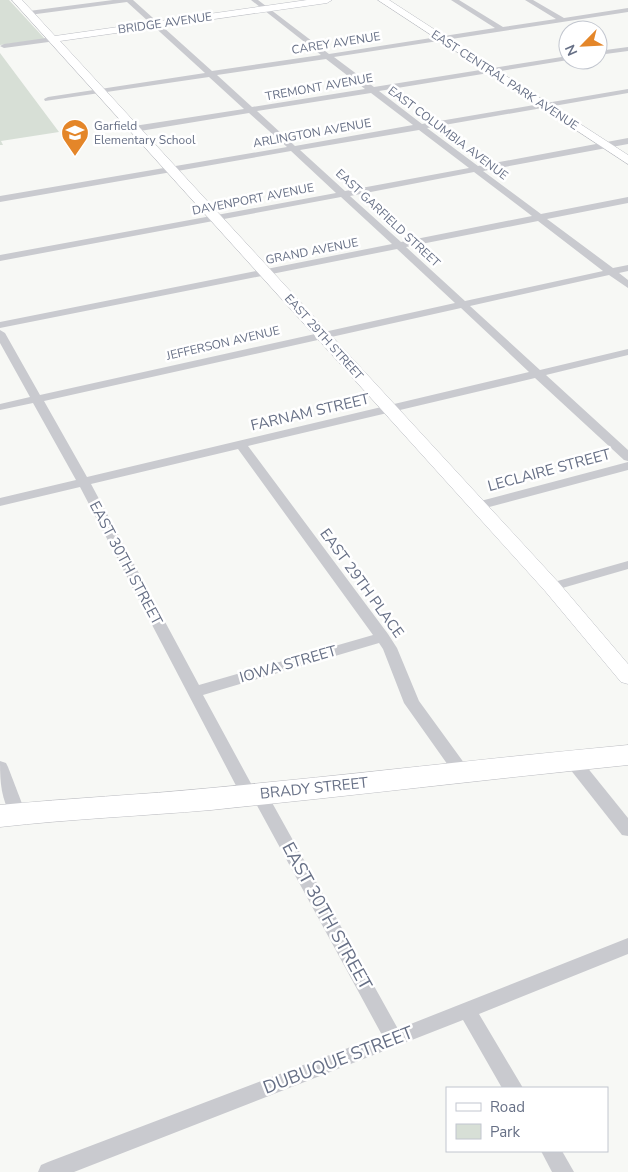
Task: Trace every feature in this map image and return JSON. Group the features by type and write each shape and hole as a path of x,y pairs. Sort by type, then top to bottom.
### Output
{"highway":[{"name":"BRADY STREET","path":"9,815 254,794 628,755"}],"street":[{"name":"EAST 29TH STREET","path":"17,0 552,587 628,677"},
{"path":"29,13 129,0"},
{"name":"EAST GARFIELD STREET","path":"129,0 252,110 628,457"},
{"name":"EAST COLUMBIA AVENUE","path":"254,0 628,285"},
{"name":"BRIDGE AVENUE","path":"4,46 327,0"},
{"name":"EAST CENTRAL PARK AVENUE","path":"383,0 628,160"},
{"path":"454,0 501,29"},
{"path":"528,0 563,20"},
{"name":"CAREY AVENUE","path":"563,20 628,10"},
{"name":"CAREY AVENUE","path":"48,99 558,21"},
{"path":"608,51 628,48"},
{"name":"TREMONT AVENUE","path":"134,129 558,60"},
{"name":"ARLINGTON AVENUE","path":"0,199 628,91"},
{"name":"DAVENPORT AVENUE","path":"0,258 628,141"},
{"name":"GRAND AVENUE","path":"0,326 628,200"},
{"name":"JEFFERSON AVENUE","path":"0,407 628,268"},
{"name":"EAST 30TH STREET","path":"0,333 84,483 194,692 394,1039"},
{"name":"FARNAM STREET","path":"0,502 628,352"},
{"name":"EAST 29TH PLACE","path":"241,445 383,637 390,648 412,703 461,771"},
{"name":"LECLAIRE STREET","path":"478,506 628,466"},
{"path":"552,587 628,565"},
{"name":"IOWA STREET","path":"194,692 383,637"},
{"path":"572,760 628,830"},
{"path":"0,767 9,815"},
{"name":"DUBUQUE STREET","path":"48,1172 394,1039 628,946"},
{"path":"467,1010 513,1087"},
{"path":"552,1152 564,1172"}],"green space":[{"path":"0,0 9,0 45,39 0,45"},
{"path":"0,53 59,132 1,141 3,145 0,145"}],"place":[{"name":"Garfield Elementary School","path":"75,157"}]}
